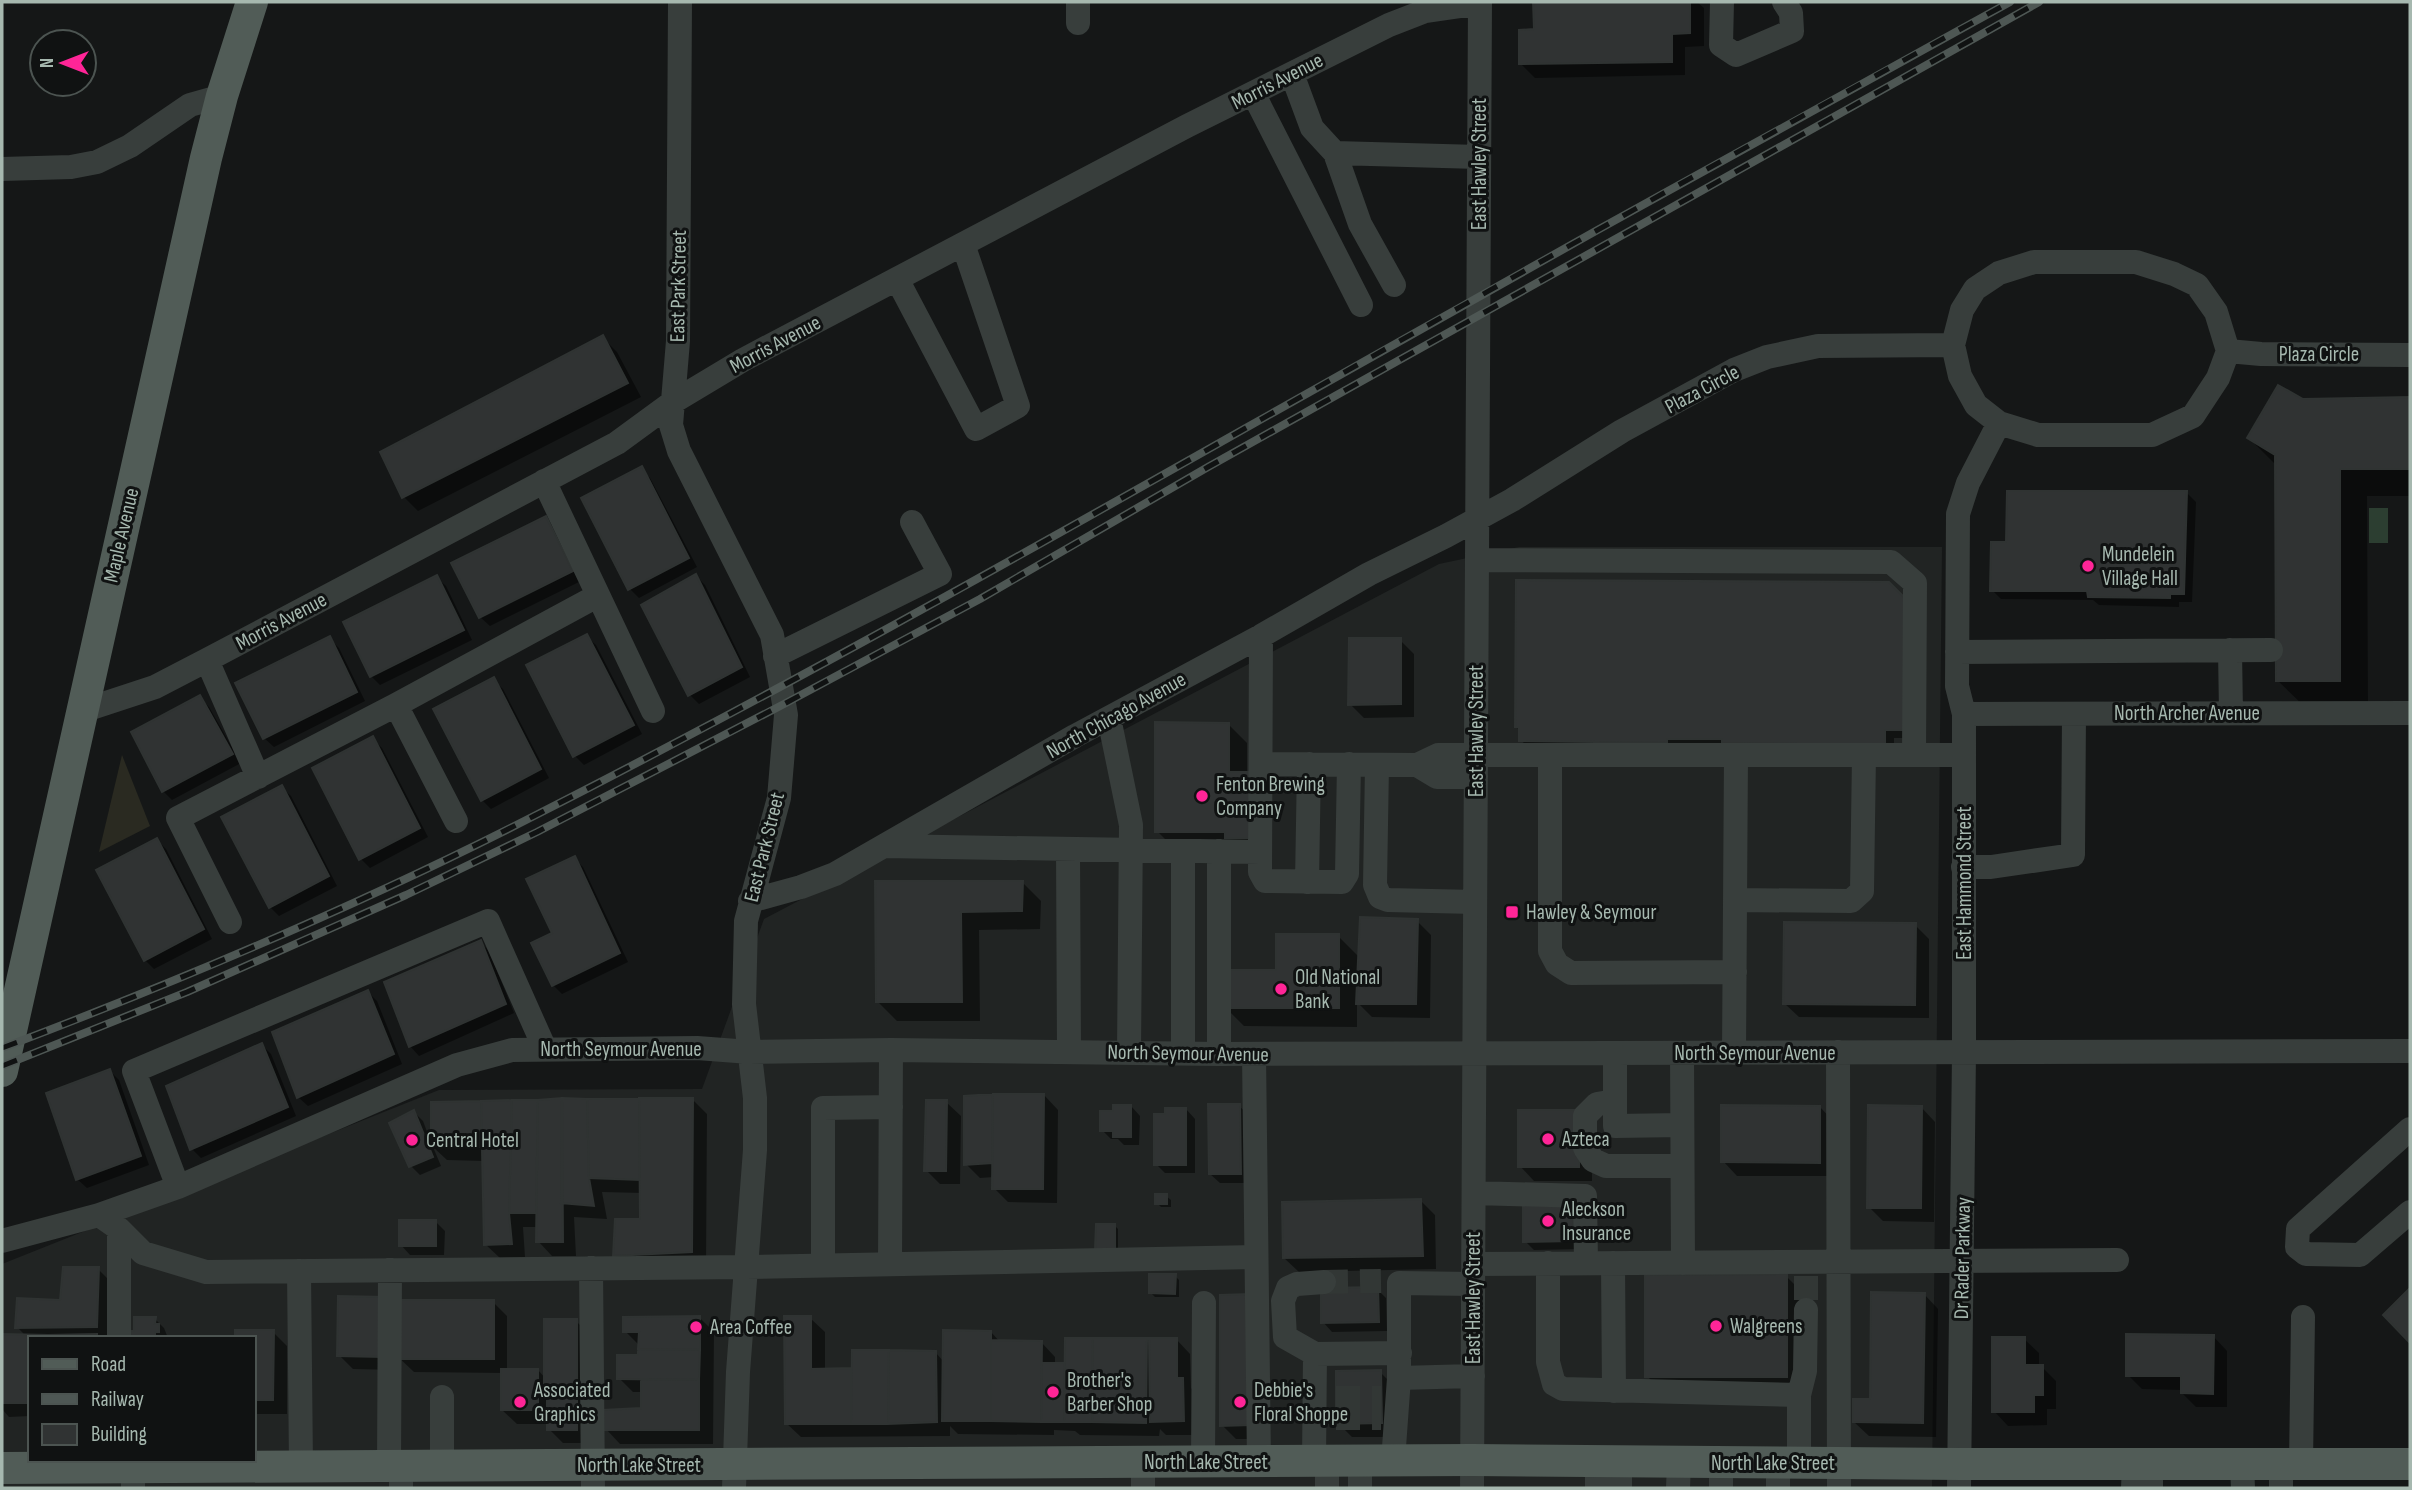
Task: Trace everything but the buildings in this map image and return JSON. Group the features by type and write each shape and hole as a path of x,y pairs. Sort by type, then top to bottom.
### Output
{"main road":[{"name":"Maple Avenue","path":"2,1071 10,988 82,711 203,172 222,96 252,2"},
{"name":"North Lake Street","path":"2,1468 69,1478 126,1471 238,1477 302,1466 397,1473 442,1465 593,1477 1143,1475 1203,1462 1259,1462 1360,1475 1393,1461 1472,1474 1721,1475 1785,1471 1839,1476 2243,1476 2410,1464"}],"street":[{"name":"East Park Street","path":"680,2 678,341 671,425 678,451 772,635 786,715 779,798 746,921 744,1004 755,1098 755,1150 734,1476"},
{"path":"1722,2 1721,46 1736,55 1792,31 1791,13 1784,2"},
{"name":"Morris Avenue","path":"82,711 155,687 207,660 617,443 673,402 743,360 1253,93 1389,25 1425,11 1480,3"},
{"name":"East Hawley Street","path":"1472,1474 1480,3"},
{"path":"1292,74 1312,128 1335,153 1360,224 1394,285"},
{"path":"1253,93 1361,304"},
{"path":"2,169 71,167 97,162 130,146 190,105 222,96"},
{"path":"1335,153 1479,157"},
{"path":"897,279 976,429 1018,406 963,244"},
{"path":"2034,262 2136,262 2175,274 2197,285 2216,312 2228,351 2218,378 2193,416 2152,435 2038,435 1999,423 1976,405 1960,376 1953,345 1962,310 1975,289 1999,272 2034,262"},
{"name":"Plaza Circle","path":"1477,519 1512,500 1622,430 1734,370 1767,357 1818,346 1953,345"},
{"name":"Plaza Circle","path":"2228,351 2261,354 2410,355"},
{"name":"East Hammond Street","path":"1964,1052 1964,714 1957,686 1958,514 1968,483 1999,423"},
{"path":"544,481 653,711"},
{"name":"North Chicago Avenue","path":"750,901 835,874 1368,574 1477,519"},
{"path":"775,656 940,574 912,522"},
{"path":"1477,560 1891,562 1915,583 1914,755"},
{"path":"230,922 178,818 396,705 597,596"},
{"path":"1261,636 1261,872 1265,881 1342,882 1347,874 1349,764"},
{"path":"2230,650 2231,713"},
{"path":"1957,652 2271,650"},
{"path":"207,660 258,776"},
{"path":"396,705 456,821"},
{"name":"North Archer Avenue","path":"1964,714 2410,713"},
{"path":"1963,867 1991,867 2073,855 2074,714"},
{"path":"1109,718 1131,825 1129,1051"},
{"path":"1262,764 1417,765 1437,777 1476,766 1550,755 1964,755"},
{"path":"1550,755 1550,951 1557,964 1571,973 1735,972"},
{"path":"1734,1053 1736,755"},
{"path":"1735,900 1851,901 1862,891 1864,755"},
{"path":"1307,882 1309,764"},
{"path":"1377,765 1375,885 1380,897 1388,900 1475,902"},
{"path":"883,846 1261,852"},
{"path":"1068,849 1069,1052"},
{"path":"1183,851 1183,1053"},
{"path":"1219,852 1219,1054"},
{"path":"177,1186 134,1072 488,920 545,1049"},
{"name":"North Seymour Avenue","path":"2,1241 99,1215 177,1186 457,1065 512,1050 697,1048 750,1052 1129,1051 1219,1054 2410,1051"},
{"path":"890,1264 891,1051"},
{"path":"1838,1052 1839,1476"},
{"name":"Dr Rader Parkway","path":"1959,1476 1964,1052"},
{"path":"1615,1053 1615,1126 1682,1125"},
{"path":"1682,1053 1682,1263"},
{"path":"1254,1054 1259,1462"},
{"path":"1615,1101 1598,1104 1585,1116 1585,1147 1593,1160 1606,1166 1682,1166"},
{"path":"822,1265 823,1108 891,1107"},
{"path":"2410,1129 2298,1229 2297,1247 2306,1254 2360,1255 2410,1212"},
{"path":"1474,1193 1585,1196 1586,1263"},
{"path":"99,1215 119,1229 143,1253 206,1272 1256,1257"},
{"path":"119,1229 119,1336"},
{"path":"1393,1461 1390,1402 1400,1353 1390,1282 1548,1264 1682,1263 1806,1269 1837,1261 2117,1259"},
{"path":"1613,1263 1615,1391"},
{"path":"1548,1264 1548,1362 1554,1384 1563,1389 1798,1395"},
{"path":"591,1268 593,1477"},
{"path":"390,1270 397,1473"},
{"path":"299,1271 302,1466"},
{"path":"1324,1282 1297,1284 1288,1288 1283,1301 1285,1337 1315,1354 1400,1353"},
{"path":"1203,1462 1204,1303"},
{"path":"1785,1471 1798,1395 1805,1371 1806,1310"},
{"path":"2288,1472 2303,1317"},
{"path":"1315,1354 1325,1408 1323,1470"},
{"path":"1390,1402 1473,1376"},
{"path":"442,1397 442,1465"}],"shaded area":[{"path":"2369,508 2388,508 2388,543 2369,543"},
{"path":"1519,547 1942,547 1932,1488 2,1488 2,1264 439,1090 702,1089 764,919 1439,564"},
{"path":"122,755 150,826 99,852"}],"tunnel":[{"path":"1806,1276 1806,1310"},
{"path":"1324,1282 1381,1281"},
{"path":"1336,1398 1381,1398"},
{"path":"1336,1418 1381,1418"}],"railway":[{"path":"2,1048 204,968 338,910 624,770 979,578 1626,214 2010,2"},
{"path":"2,1066 187,992 406,895 537,832 784,704 980,599 1208,467 2039,2"}],"place":[{"name":"Mundelein Village Hall","path":"2088,566"},
{"name":"Fenton Brewing Company","path":"1202,796"},
{"name":"Hawley & Seymour","path":"1512,912"},
{"name":"Old National Bank","path":"1281,989"},
{"name":"Azteca","path":"1548,1139"},
{"name":"Central Hotel","path":"412,1140"},
{"name":"Aleckson Insurance","path":"1548,1221"},
{"name":"Walgreens","path":"1716,1326"},
{"name":"Area Coffee","path":"696,1327"},
{"name":"Brother's Barber Shop","path":"1053,1392"},
{"name":"Associated Graphics","path":"520,1402"},
{"name":"Debbie's Floral Shoppe","path":"1240,1402"}]}
